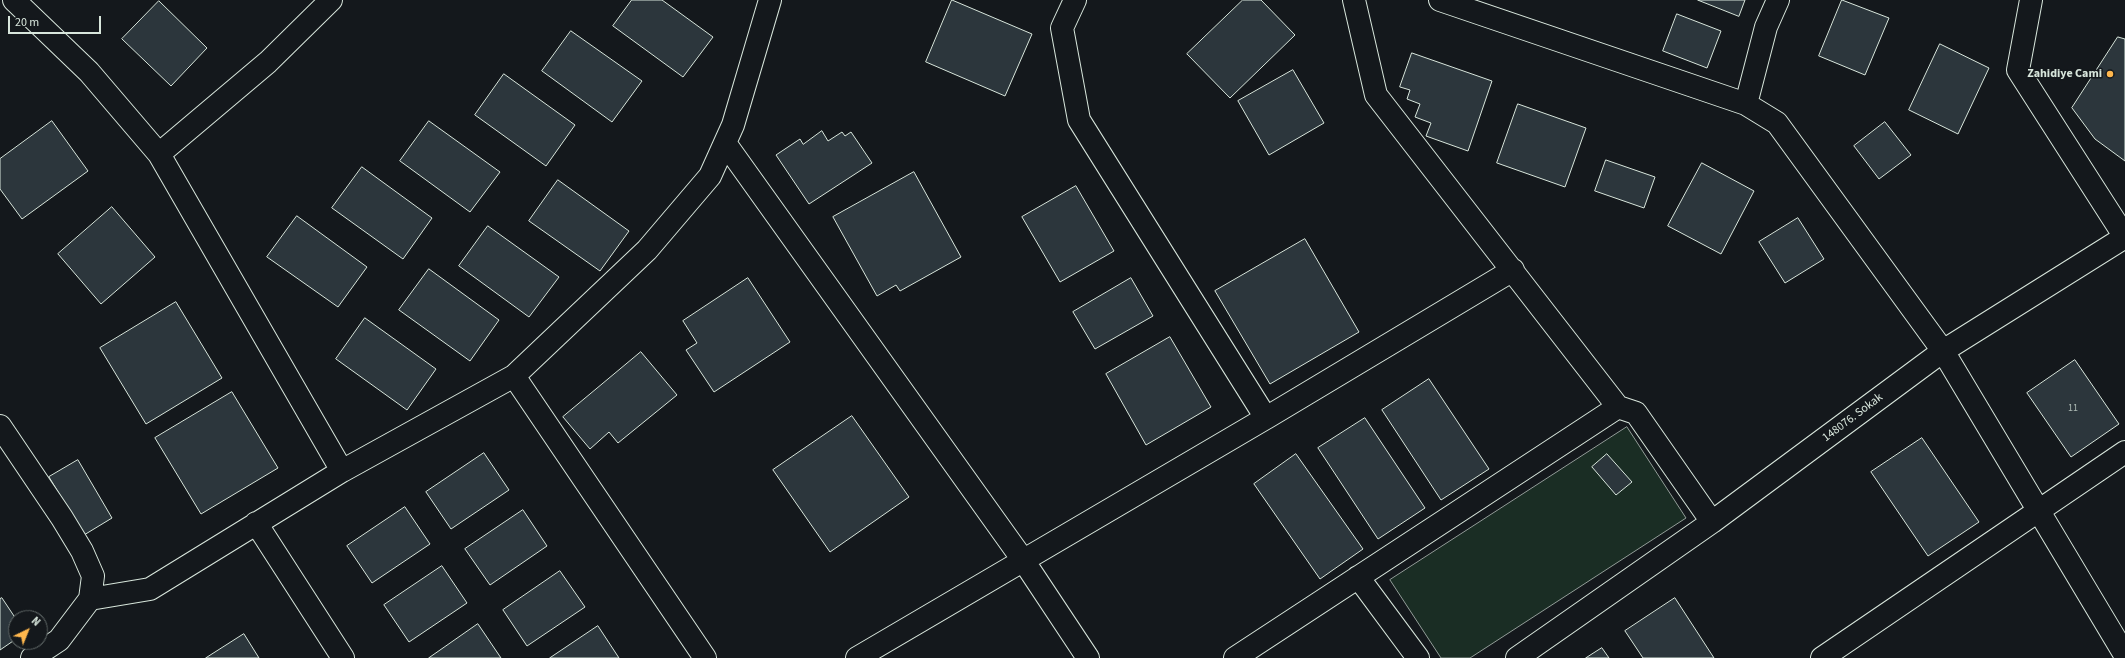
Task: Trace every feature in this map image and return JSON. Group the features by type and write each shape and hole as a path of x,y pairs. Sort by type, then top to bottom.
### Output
{"street":[{"path":"14,0 89,72 159,154 342,471"},
{"path":"159,154 268,62 331,0"},
{"path":"90,599 150,589 342,471 514,376 646,250 710,176 733,125 770,0"},
{"path":"1075,0 1062,28 1079,120 1266,418"},
{"path":"1354,0 1376,95 1618,407 1636,413 1712,522"},
{"path":"1440,0 1746,104 1777,123 1943,351 2125,655"},
{"path":"1746,104 1766,27 1778,0"},
{"path":"2031,0 2018,70 2125,237"},
{"path":"725,143 1024,560 1088,658"},
{"name":"148076. Sokak","path":"1517,658 1712,522 1943,351 2125,237"},
{"path":"857,658 1266,418 1512,270"},
{"path":"514,376 705,658"},
{"path":"1235,658 1618,407"},
{"path":"0,426 30,467 82,551 93,576 90,599 59,640 32,658"},
{"path":"1822,658 2125,452"},
{"path":"256,523 343,658"},
{"path":"1358,577 1418,658"}],"green space":[{"path":"1627,427 1686,518 1470,658 1441,658 1390,580"}],"building":[{"path":"632,0 662,0 713,37 683,77 613,26"},
{"path":"952,0 1032,34 1005,96 926,62"},
{"path":"1243,0 1261,0 1295,35 1230,98 1187,54"},
{"path":"1698,0 1745,0 1739,16"},
{"path":"1842,0 1889,18 1865,75 1819,56"},
{"path":"159,1 207,48 171,86 122,39"},
{"path":"1677,14 1721,31 1707,68 1663,51"},
{"path":"571,31 642,81 612,122 542,71"},
{"name":"Zahidiye Cami","path":"2118,37 2125,39 2125,161 2095,139 2072,108"},
{"path":"1940,44 1989,68 1958,134 1909,110"},
{"path":"1412,53 1492,81 1468,151 1426,136 1431,123 1415,117 1420,104 1407,99 1410,90 1400,87"},
{"path":"1293,70 1324,123 1269,155 1238,101"},
{"path":"504,74 575,125 546,166 475,115"},
{"path":"1518,104 1586,128 1565,187 1497,163"},
{"path":"52,121 88,171 22,219 0,189 0,159"},
{"path":"429,121 500,172 470,212 400,161"},
{"path":"1885,122 1911,155 1879,179 1854,146"},
{"path":"822,131 828,141 842,132 845,136 851,132 872,163 809,204 776,155 800,139 803,144"},
{"path":"1606,160 1655,177 1644,208 1595,191"},
{"path":"1702,163 1754,191 1721,254 1668,226"},
{"path":"362,167 432,218 403,259 332,208"},
{"path":"914,172 961,257 900,291 896,285 877,296 833,217"},
{"path":"558,180 629,231 600,271 529,221"},
{"path":"1076,186 1114,251 1060,282 1022,217"},
{"path":"112,207 155,257 101,304 58,254"},
{"path":"297,216 367,267 338,307 267,257"},
{"path":"1798,218 1824,259 1785,283 1759,242"},
{"path":"488,226 559,277 529,317 459,266"},
{"path":"1305,239 1359,332 1270,384 1215,291"},
{"path":"429,269 499,320 470,361 399,310"},
{"path":"748,278 790,342 714,392 686,350 697,343 683,321"},
{"path":"1131,278 1153,316 1095,349 1073,312"},
{"path":"176,302 222,378 146,424 100,348"},
{"path":"365,318 436,369 407,410 336,359"},
{"path":"1170,337 1211,407 1146,445 1106,374"},
{"path":"641,352 677,395 618,443 609,432 590,449 563,417"},
{"path":"2075,360 2119,424 2071,457 2027,393"},
{"path":"1429,379 1489,469 1441,500 1382,410"},
{"path":"232,392 278,468 201,514 155,438"},
{"path":"852,416 909,497 830,552 773,470"},
{"path":"1365,418 1425,508 1378,539 1318,448"},
{"path":"1922,438 1979,522 1928,556 1871,472"},
{"path":"484,453 509,490 451,529 426,492"},
{"path":"1296,454 1363,549 1320,579 1254,484"},
{"path":"1607,454 1632,482 1616,495 1592,467"},
{"path":"78,460 112,518 84,535 49,477"},
{"path":"405,507 430,544 372,583 347,546"},
{"path":"523,510 547,546 490,585 465,549"},
{"path":"442,566 467,603 409,642 384,605"},
{"path":"560,571 585,607 527,646 503,610"},
{"path":"2,598 10,610 8,610 8,644 0,650 0,599"},
{"path":"1675,598 1714,658 1643,658 1625,631"},
{"path":"478,624 501,658 429,658"},
{"path":"598,626 619,658 550,658"},
{"path":"244,634 259,658 206,658"},
{"path":"1602,648 1609,658 1586,658"}],"place":[{"name":"Zahidiye Cami","path":"2110,74"}]}
